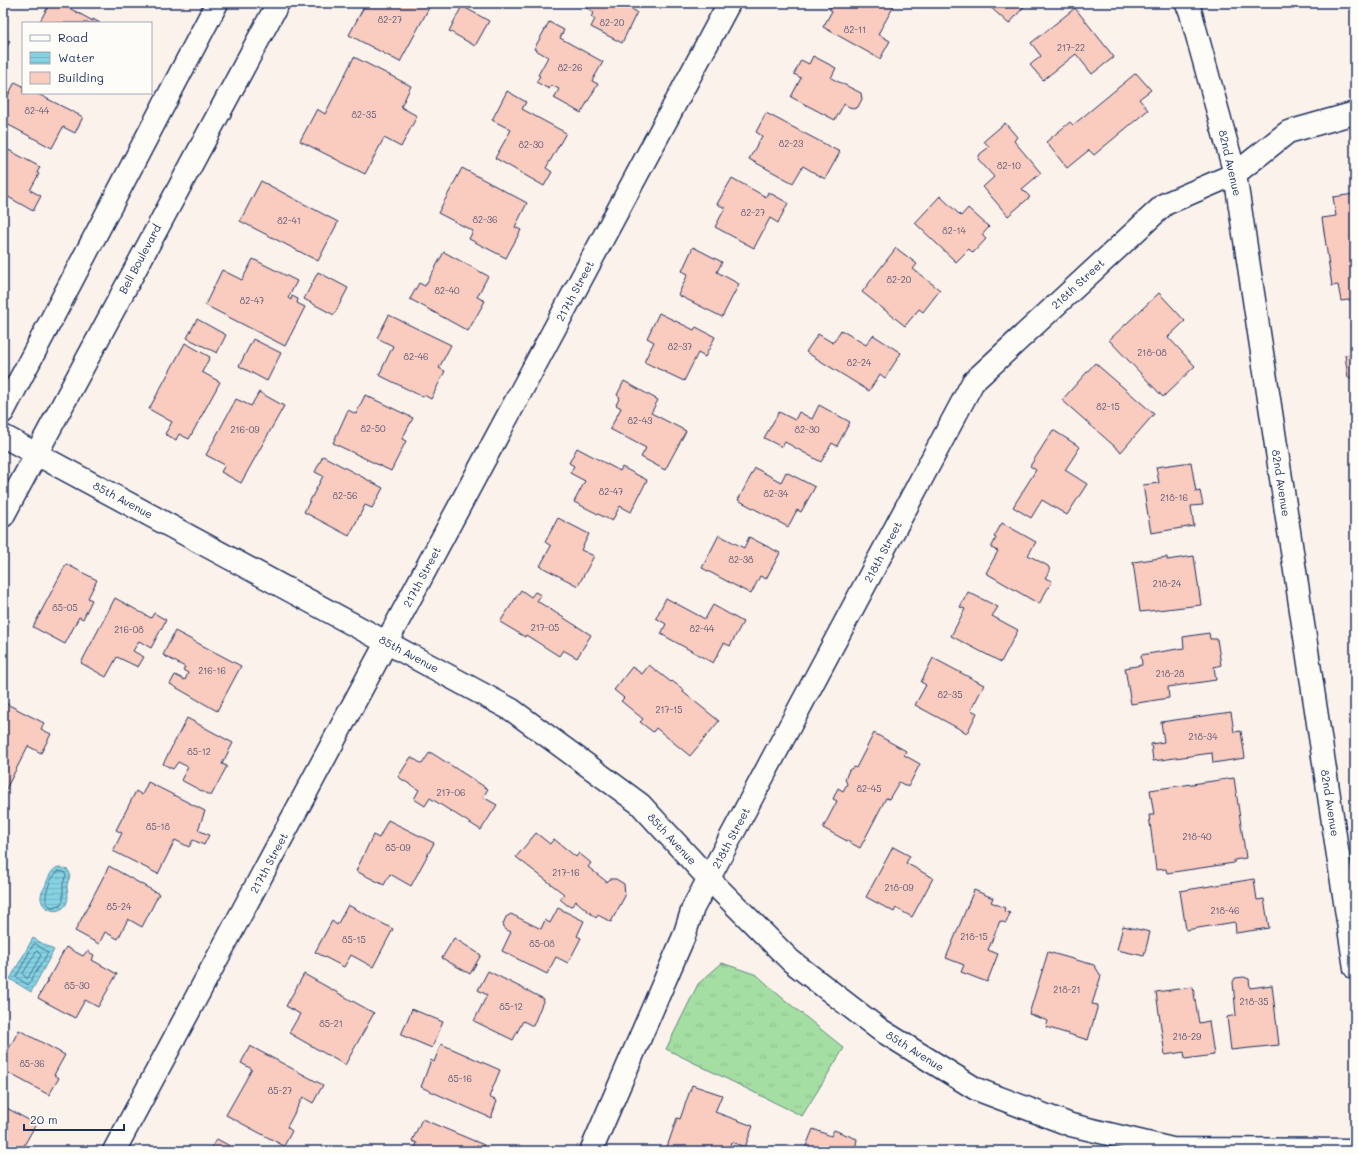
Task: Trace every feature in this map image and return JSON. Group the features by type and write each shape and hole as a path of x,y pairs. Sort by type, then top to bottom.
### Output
{"street":[{"path":"3,412 217,3"},
{"name":"Bell Boulevard","path":"3,516 278,3"},
{"name":"217th Street","path":"114,1151 729,3"},
{"name":"82nd Avenue","path":"1186,3 1190,10 1234,174 1355,968"},
{"name":"218th Street","path":"590,1151 684,936 693,908 973,382 1165,204 1234,174 1288,132 1355,113"},
{"name":"85th Avenue","path":"3,436 387,642 519,715 640,804 709,879 791,960 879,1028 976,1089 1071,1125 1172,1150 1355,1150"}],"green space":[{"path":"722,963 757,975 780,996 844,1048 802,1116 666,1049 698,984"}],"water":[{"path":"58,867 68,870 70,877 67,885 67,902 64,907 56,911 47,908 44,905 41,901 41,895 51,873"},
{"path":"33,938 54,950 31,992 10,979"}],"building":[{"path":"50,3 60,3 93,21 93,19 98,22 40,22"},
{"path":"115,3 128,3 125,8"},
{"path":"366,3 425,3 430,6 400,62 349,35"},
{"path":"577,3 634,3 631,9 637,12 622,43 591,27 595,19 591,17 594,12"},
{"path":"833,3 888,3 894,6 878,34 890,41 880,59 823,27 832,11 829,9"},
{"path":"986,3 1027,3 1009,24"},
{"path":"462,6 489,21 475,46 449,31"},
{"path":"1075,8 1114,57 1092,74 1076,54 1043,80 1030,65 1041,56 1031,43"},
{"path":"549,22 564,30 560,38 603,62 592,81 598,84 581,113 554,98 559,89 551,85 549,89 536,82 540,76 538,75 548,57 534,49"},
{"path":"3,38 10,41 3,54"},
{"path":"813,56 836,68 831,78 861,93 862,99 858,107 853,109 844,104 835,120 791,97 801,78 794,74 801,60 809,64"},
{"path":"354,57 411,86 401,107 417,116 401,147 384,138 365,174 300,141 317,109 325,114"},
{"path":"1136,73 1151,90 1139,99 1148,110 1094,155 1089,150 1067,168 1046,142 1070,122 1073,125"},
{"path":"15,82 22,86 22,94 38,94 83,117 75,133 63,127 52,148 3,122 3,105"},
{"path":"507,91 526,102 522,109 566,133 546,168 552,172 544,186 495,158 511,130 492,120"},
{"path":"766,113 840,152 825,179 803,166 793,183 749,159 762,136 756,132"},
{"path":"1005,123 1017,137 1014,141 1041,173 1022,189 1030,197 1008,216 983,187 994,177 978,159 980,154 989,147 984,141"},
{"path":"3,147 40,167 37,173 39,174 30,190 41,196 33,211 3,194"},
{"path":"462,168 527,203 515,227 521,230 506,258 469,239 473,231 438,213"},
{"path":"732,178 766,197 768,192 788,203 778,223 770,218 754,248 715,227 725,208 717,204"},
{"path":"261,181 338,222 318,261 240,221"},
{"path":"1354,194 1355,299 1341,301 1338,285 1332,286 1322,218 1336,216 1333,197"},
{"path":"940,196 961,216 968,208 989,227 982,235 986,239 973,253 969,249 956,262 915,223"},
{"path":"693,247 722,262 717,272 739,284 722,317 678,295 688,274 682,271"},
{"path":"896,248 917,264 913,269 940,290 923,312 919,309 905,326 862,292"},
{"path":"444,252 488,276 477,297 485,301 468,331 410,299 419,283 425,286"},
{"path":"253,259 297,281 288,298 291,300 292,296 298,299 297,303 305,307 285,346 205,305 222,270 242,280"},
{"path":"318,272 348,288 334,315 304,299"},
{"path":"1159,293 1185,321 1168,337 1195,366 1163,397 1109,340"},
{"path":"659,313 694,330 696,327 715,337 705,357 698,353 684,381 644,362 654,342 647,338"},
{"path":"389,315 451,345 439,368 445,371 431,399 424,395 423,397 379,375 393,346 377,338"},
{"path":"197,319 226,335 217,353 187,338"},
{"path":"841,330 866,345 873,335 901,353 885,378 880,374 869,391 806,352 818,334 833,343"},
{"path":"253,339 281,353 267,381 239,366"},
{"path":"185,343 210,357 202,372 220,382 189,439 179,434 176,440 165,434 172,422 149,409"},
{"path":"1351,348 1355,348 1355,377 1348,378 1345,355 1352,354"},
{"path":"1095,363 1154,414 1121,452 1062,400"},
{"path":"624,381 658,400 651,413 686,431 665,470 641,457 646,448 610,429 621,408 616,405 620,397 617,395"},
{"path":"259,392 284,406 241,483 221,472 225,465 206,455 236,399 251,406"},
{"path":"365,395 413,418 402,439 406,441 391,471 333,443 348,410 356,414"},
{"path":"819,405 850,422 837,446 832,443 821,462 785,442 782,447 764,438 779,412 795,420 799,412 812,419"},
{"path":"1053,430 1080,447 1065,470 1087,484 1067,515 1042,500 1031,518 1013,507 1036,470 1030,466"},
{"path":"577,448 620,471 622,467 647,480 631,512 620,506 612,521 574,502 585,481 570,473 574,466 569,463"},
{"path":"323,456 383,488 372,508 365,505 349,536 304,512 323,476 315,472"},
{"path":"1191,462 1196,492 1200,491 1203,505 1191,506 1194,526 1151,533 1143,485 1159,483 1156,467"},
{"path":"755,468 781,482 786,472 815,487 801,512 797,510 788,527 738,500"},
{"path":"558,518 589,534 581,550 594,556 578,586 540,566 551,546 545,542"},
{"path":"1002,523 1036,542 1028,555 1048,566 1050,570 1045,578 1052,581 1039,604 986,573 998,551 991,548 996,538 994,537"},
{"path":"719,535 744,548 749,537 780,553 766,579 760,576 751,594 702,568"},
{"path":"1194,556 1201,605 1140,612 1133,562 1167,557 1167,560"},
{"path":"66,564 97,580 88,598 92,600 83,619 79,617 65,644 33,627"},
{"path":"521,590 531,597 535,592 541,595 537,601 591,635 577,658 563,650 559,656 526,635 525,637 500,622"},
{"path":"968,592 998,607 992,616 1018,630 1001,662 951,636 965,609 960,607"},
{"path":"115,598 151,618 154,613 166,620 151,648 139,641 133,651 144,657 138,667 117,657 106,677 81,663"},
{"path":"666,598 705,619 713,605 743,622 730,646 724,643 713,663 661,634 666,624 656,618"},
{"path":"175,631 241,666 217,711 170,684 175,675 185,680 188,673 183,670 185,667 163,655"},
{"path":"1209,633 1210,639 1217,639 1221,665 1214,667 1216,680 1168,687 1169,698 1131,704 1125,668 1142,665 1141,655 1184,648 1183,637"},
{"path":"933,658 984,685 971,710 977,713 967,733 915,705 926,685 921,682"},
{"path":"649,665 684,690 683,692 719,721 690,756 656,728 653,732 640,722 643,719 621,701 624,698 614,690 632,667 642,674"},
{"path":"3,702 44,723 41,729 51,734 41,753 28,746 3,795"},
{"path":"1231,712 1234,732 1241,731 1245,758 1213,763 1212,753 1153,761 1151,744 1164,742 1161,722"},
{"path":"187,718 233,743 222,764 227,766 211,796 181,780 188,767 178,762 173,769 163,764"},
{"path":"874,733 906,751 904,755 920,764 908,787 899,782 889,799 886,798 860,848 823,828 837,801 833,799 838,788 843,791 847,784 845,779 849,770 854,767 856,768"},
{"path":"430,752 488,789 483,797 497,805 481,830 430,798 425,806 414,799 419,790 398,777 411,757 422,764"},
{"path":"1234,778 1246,858 1234,860 1234,863 1167,873 1166,869 1156,870 1149,815 1154,815 1150,790"},
{"path":"148,782 205,811 198,830 209,835 204,845 193,840 189,847 175,840 158,874 113,851 122,833 116,830 136,791 142,795"},
{"path":"388,820 434,843 411,886 390,874 384,885 356,871 373,835 379,838"},
{"path":"536,833 550,844 554,839 576,857 579,853 591,863 588,867 607,882 610,879 616,879 624,884 625,896 611,922 598,915 596,918 576,901 572,906 567,905 560,899 564,894 516,857"},
{"path":"893,847 910,856 906,863 933,878 912,917 896,908 894,912 866,897"},
{"path":"109,866 159,894 142,927 128,919 118,939 105,932 99,944 75,931"},
{"path":"1254,879 1257,900 1264,899 1269,928 1236,933 1235,922 1186,930 1180,891"},
{"path":"974,890 993,898 991,902 1005,908 1004,911 1010,913 1006,923 1000,921 988,950 998,954 987,982 961,972 964,965 946,958"},
{"path":"348,905 393,929 373,967 351,955 344,967 315,952 332,921 337,925"},
{"path":"558,908 584,921 577,936 581,938 568,963 556,957 547,974 502,951 511,932 505,929 503,924 506,917 511,914 541,929 545,920 550,923"},
{"path":"1123,926 1150,932 1144,956 1117,950"},
{"path":"454,938 481,955 470,974 442,958"},
{"path":"66,947 83,956 87,951 94,955 92,960 117,974 98,1007 85,1000 75,1018 38,998"},
{"path":"1048,952 1094,965 1101,976 1092,1004 1098,1005 1088,1040 1046,1027 1048,1021 1029,1014"},
{"path":"488,971 544,999 533,1026 523,1021 513,1040 474,1021 487,995 478,990"},
{"path":"304,974 374,1013 345,1065 289,1033 300,1014 286,1006"},
{"path":"1244,977 1249,979 1250,988 1272,985 1279,1045 1231,1050 1227,1017 1236,1015 1233,982 1235,978"},
{"path":"1193,987 1199,1023 1209,1021 1214,1055 1185,1059 1184,1052 1165,1055 1156,992"},
{"path":"412,1009 443,1022 432,1048 401,1035"},
{"path":"19,1030 65,1055 54,1075 59,1078 49,1095 3,1070 3,1059"},
{"path":"441,1044 500,1070 489,1097 497,1101 491,1118 421,1087 431,1060 434,1062"},
{"path":"250,1046 323,1085 313,1103 303,1097 287,1127 292,1131 284,1146 226,1115 252,1069 241,1063"},
{"path":"692,1085 722,1095 715,1112 753,1126 745,1147 731,1142 728,1151 678,1151 667,1147 677,1118 680,1119"},
{"path":"3,1106 36,1124 21,1151 3,1151"},
{"path":"422,1119 484,1145 482,1151 414,1151 417,1143 412,1141"},
{"path":"813,1129 831,1136 834,1130 857,1139 855,1151 804,1151"},
{"path":"217,1139 239,1151 210,1151"}]}
